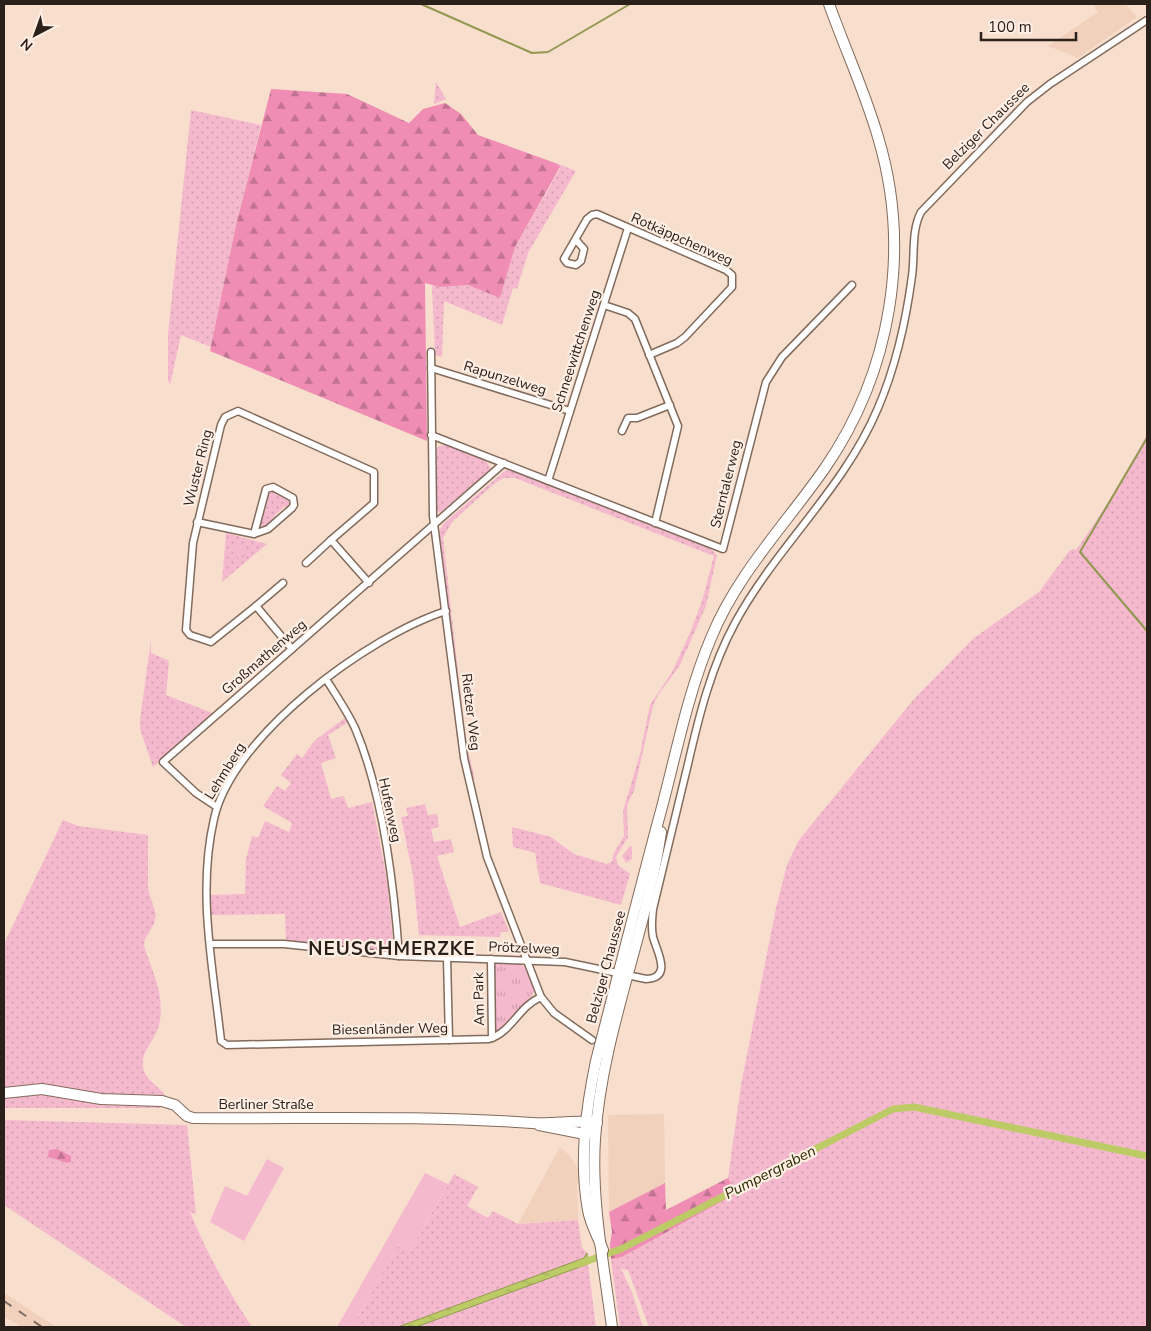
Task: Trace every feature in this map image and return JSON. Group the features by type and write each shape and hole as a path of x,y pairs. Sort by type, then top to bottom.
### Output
{"main road":[{"name":"Belziger Chaussee","path":"612,1327 596,1188 593,1124 623,974 662,807 695,679 712,635 735,591 824,469 849,430 871,379 886,326 894,263 890,188 876,129 830,4"},
{"name":"Berliner Straße","path":"4,1093 42,1089 101,1099 162,1101 172,1104 193,1118 465,1119 535,1124 593,1124"},
{"name":"Berliner Straße","path":"535,1124 585,1134"},
{"path":"593,1124 585,1134 588,1212 603,1250"}],"street":[{"name":"Belziger Chaussee","path":"924,207 1038,92 1147,20"},
{"name":"Prötzelweg","path":"210,944 298,944 399,956 581,964 651,979 661,972 662,964 652,934 653,909 698,722 713,673 725,642 748,600 839,480 877,410 900,340 913,273 916,227 924,207"},
{"name":"Rotkäppchenweg","path":"576,240 588,219 594,214 726,270 734,280 731,289 680,341 649,354"},
{"name":"Schneewittchenweg","path":"548,481 628,228"},
{"name":"Sterntalerweg","path":"431,435 723,549 766,382 782,357 852,284"},
{"path":"604,305 633,317 678,426 655,523"},
{"name":"Rietzer Weg","path":"431,352 431,435 435,524 462,748 478,821 493,874 541,996 554,1013 592,1040"},
{"name":"Rapunzelweg","path":"432,368 570,411"},
{"path":"622,431 628,418 637,418 670,405"},
{"name":"Wuster Ring","path":"283,583 211,642 187,632 192,552 197,522 221,425 226,416 238,411 374,472 374,502 306,563"},
{"path":"435,524 504,463"},
{"path":"197,522 254,534 268,529 292,508 294,505 293,498 273,487 266,489 254,534"},
{"name":"Großmathenweg","path":"217,807 193,789 163,762 435,524"},
{"path":"332,540 369,583"},
{"path":"256,606 292,649"},
{"name":"Lehmberg","path":"223,1044 210,944 207,867 210,836 217,807 234,777 262,738 288,710 326,678 389,635 446,611"},
{"name":"Hufenweg","path":"326,678 355,728 372,782 394,891 399,956"},
{"path":"448,958 449,1040"},
{"name":"Am Park","path":"491,959 492,1038"},
{"path":"492,1038 502,1034 526,1006 541,996"},
{"name":"Biesenländer Weg","path":"223,1044 492,1038"}],"shaded area":[{"path":"1093,4 1125,4 1137,17 1078,58 1048,46 1098,12"},
{"path":"664,1114 665,1183 609,1212 608,1115"},
{"path":"560,1147 570,1156 580,1172 581,1182 577,1184 578,1220 518,1224"},
{"path":"4,1293 57,1327 21,1327 4,1316"}],"green space":[{"path":"436,82 446,99 434,104"},
{"path":"271,89 347,94 409,123 423,109 445,103 461,114 478,135 558,164 560,167 515,247 500,298 468,285 439,287 425,283 427,441 210,351 236,225"},
{"path":"191,110 261,125 236,225 211,347 181,335 170,385 168,380 168,335"},
{"path":"558,164 576,171 528,253 517,289 513,288 502,325 444,301 442,357 435,355 432,286 468,285 500,298 515,247 560,169"},
{"path":"1147,435 1147,1327 649,1327 628,1270 621,1269 632,1292 643,1327 620,1327 611,1259 622,1257 737,1193 728,1178 741,1085 776,908 787,865 799,840 914,699 974,638 1039,592 1070,550 1077,549 1108,503"},
{"path":"447,445 486,461 491,469 440,513 435,509 435,452 439,446"},
{"path":"506,470 514,471 710,548 717,555 706,606 680,665 658,695 653,706 634,791 627,805 628,837 616,857 618,865 630,874 621,905 540,883 535,853 513,847 512,827 551,837 574,854 607,864 612,861 614,853 624,836 623,811 640,754 650,705 672,672 690,633 702,601 714,556 515,478 504,478 495,483 452,522 443,538 466,743 475,779 471,779 466,757 439,531 444,523"},
{"path":"273,490 288,496 291,501 287,509 285,506 275,515 274,520 262,528 259,526 261,511 265,512 268,499 265,495"},
{"path":"226,533 267,544 222,582"},
{"path":"240,544 245,546 247,551 245,556 240,558 235,556 233,551 235,546"},
{"path":"151,640 151,653 169,661 166,695 215,714 153,767 140,729"},
{"path":"345,718 347,723 328,735 336,758 321,763 331,799 344,796 348,808 372,802 387,880 394,952 286,940 285,914 211,915 210,895 245,894 246,859 252,836 258,838 265,821 289,832 292,823 263,806 277,786 285,791 291,783 281,775 297,754 302,758 315,740"},
{"path":"425,804 428,815 437,814 439,827 431,829 434,842 451,839 454,852 437,856 460,927 501,912 509,932 501,932 500,937 419,935 413,875 401,817 408,816 406,808"},
{"path":"63,820 78,826 148,835 148,889 156,915 154,924 145,939 144,946 157,984 161,1014 157,1030 144,1056 143,1067 150,1080 166,1097 160,1108 4,1108 4,944"},
{"path":"630,846 632,847 632,859 626,863 622,856"},
{"path":"493,961 522,965 530,974 535,991 505,1028 495,1033"},
{"path":"4,1120 187,1125 196,1214 190,1212 218,1271 252,1327 186,1327 4,1205"},
{"path":"57,1149 71,1156 71,1161 68,1163 48,1157 49,1150"},
{"path":"267,1159 284,1168 244,1241 210,1222 225,1186 247,1196"},
{"path":"425,1173 448,1184 410,1251 399,1244 352,1327 337,1327"},
{"path":"454,1174 478,1187 467,1206 488,1218 493,1211 518,1224 578,1220 582,1248 587,1253 584,1258 399,1327 352,1327 399,1244 410,1251"},
{"path":"728,1178 737,1193 622,1257 611,1259 610,1244 612,1232 609,1212 665,1183 666,1210"},
{"path":"588,1264 596,1327 416,1327"}],"water":[{"path":"587,1253 588,1264 416,1327 398,1327 584,1258"}],"waterway":[{"path":"421,4 532,53 548,52 630,4"},
{"path":"1147,438 1080,552 1147,631"},
{"name":"Pumpergraben","path":"579,1264 621,1249 893,1109 914,1107 1147,1156"}],"railway":[{"path":"4,1301 42,1327"}],"district":[{"name":"NEUSCHMERZKE","path":"392,949"}]}
